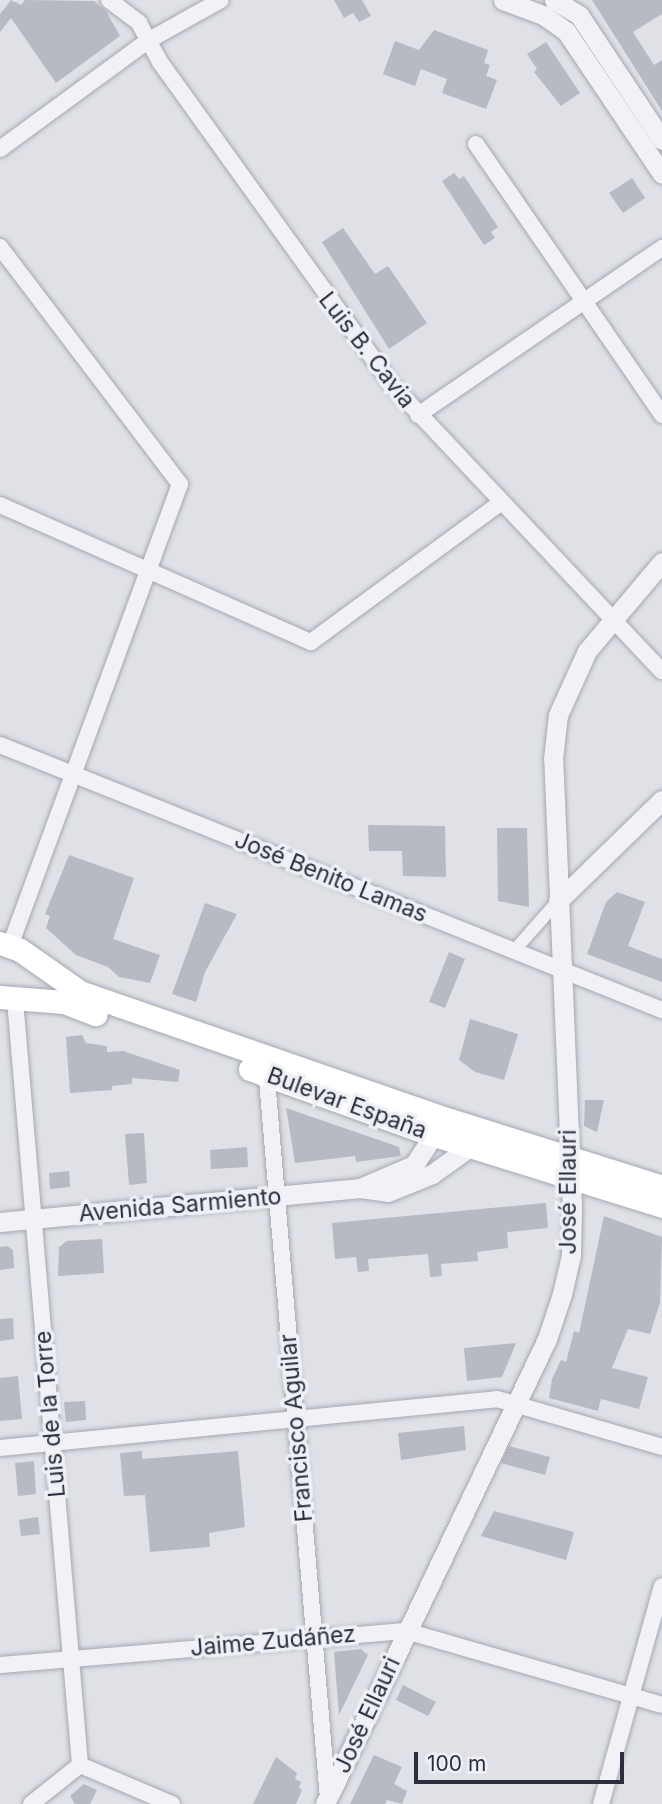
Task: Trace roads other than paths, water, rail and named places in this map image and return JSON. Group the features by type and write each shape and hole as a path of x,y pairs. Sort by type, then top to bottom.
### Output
{"main road":[{"name":"Bulevar España","path":"5,944 80,992 431,1134 471,1146 662,1186"},
{"path":"16,999 41,989 43,969"},
{"name":"Bulevar España","path":"16,999 64,1002 450,1120 662,1206"}],"street":[{"name":"Luis B. Cavia","path":"109,0 139,23 340,318 418,415 662,671"},
{"path":"0,149 149,40 221,0"},
{"path":"503,0 543,15 566,31 662,174"},
{"path":"565,3 662,140"},
{"path":"476,144 662,415"},
{"path":"0,247 180,484 72,774 5,944"},
{"path":"418,415 662,248"},
{"path":"0,505 311,642 500,503"},
{"name":"José Ellauri","path":"326,1801 514,1405 562,1294 571,1255 570,1168 553,759 558,715 587,651 662,562"},
{"name":"José Benito Lamas","path":"0,745 662,1010"},
{"path":"513,951 558,901 662,800"},
{"name":"Luis de la Torre","path":"16,999 80,1765"},
{"name":"Francisco Aguilar","path":"267,1066 275,1196 315,1637 326,1801"},
{"name":"Avenida Sarmiento","path":"360,1188 414,1165 431,1134 450,1120"},
{"name":"Avenida Sarmiento","path":"0,1222 360,1188 388,1192 411,1184 471,1146"},
{"path":"0,1447 497,1399 662,1447"},
{"path":"601,1804 662,1586"},
{"name":"Jaime Zudáñez","path":"0,1665 406,1631 662,1704"},
{"path":"31,1804 80,1765 172,1804"}]}
